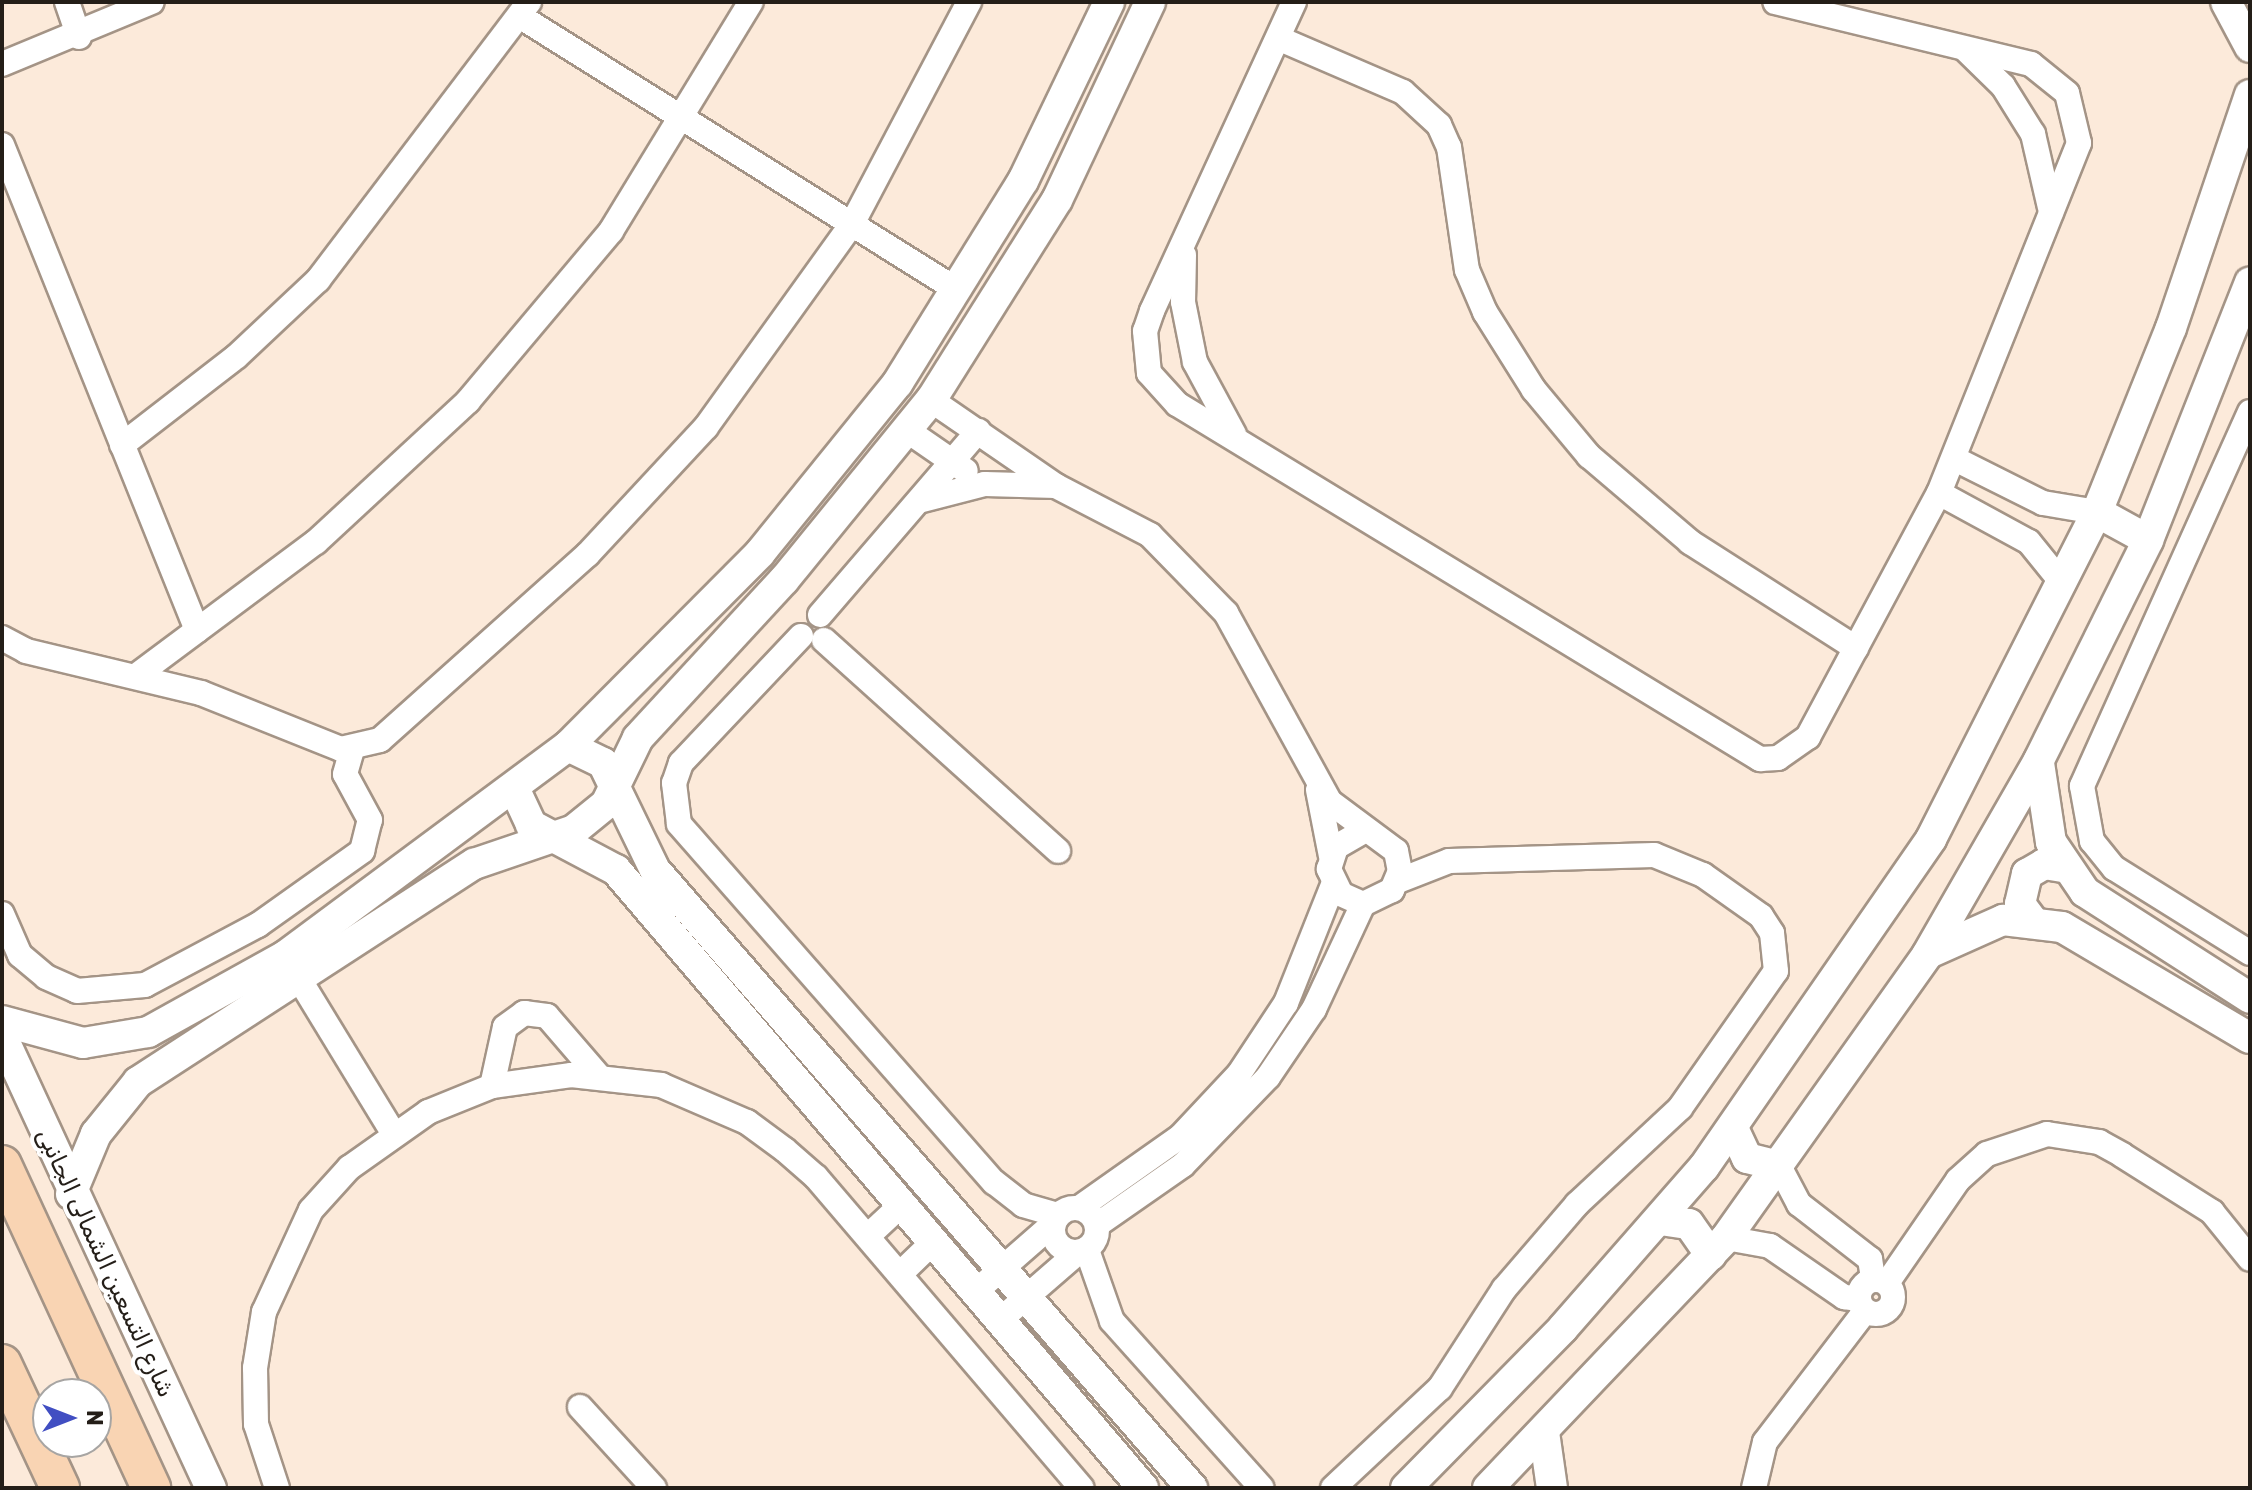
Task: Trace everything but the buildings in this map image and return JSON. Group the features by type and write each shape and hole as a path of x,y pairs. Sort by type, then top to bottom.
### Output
{"main road":[{"path":"2,1165 151,1488"},
{"path":"2,1364 60,1488"}],"street":[{"path":"67,2 79,37"},
{"path":"2,64 79,37 152,2"},
{"path":"140,673 316,542 468,401 611,231 685,120 751,2"},
{"path":"2,638 26,651 140,673 352,750 380,740 470,666 588,554 706,427 852,224 969,2"},
{"path":"2,1021 83,1043 148,1032 285,956 515,790 568,746 760,553 897,384 1023,181 1109,2"},
{"path":"71,1194 114,1106 165,1063 301,982 474,864 592,819 616,786 638,738 784,580 931,400 1057,200 1150,2"},
{"path":"1294,2 1280,39 1145,331 1147,362 1160,390 1240,443 1743,753 1778,758 1795,750 1856,648 1939,493 2079,143 2074,104 2049,73 1962,47 1775,2"},
{"path":"2226,2 2250,47"},
{"path":"122,445 237,356 318,280 525,10 685,120 957,290"},
{"path":"1280,39 1403,92 1439,125 1449,147 1467,270 1485,312 1534,390 1589,456 1690,542 1856,648"},
{"path":"1962,47 2026,121 2042,160 2052,216"},
{"path":"1406,1488 1660,1220 1733,1128 1931,839 2097,512 2171,328 2250,95"},
{"path":"2,145 197,630"},
{"path":"1185,241 1183,302 1195,362 1240,443"},
{"path":"1488,1488 1718,1246 1779,1166 1927,955 2039,760 2148,540 2250,283"},
{"path":"931,400 1056,486 1150,535 1204,584 1317,784 1362,832 1449,861"},
{"path":"2250,412 2082,786 2092,841 2114,868 2250,953"},
{"path":"908,431 985,484"},
{"path":"978,431 922,500 820,615 803,619 812,638 1058,851"},
{"path":"985,484 1011,455"},
{"path":"1955,459 2043,503 2097,512 2148,540"},
{"path":"1968,508 1985,475"},
{"path":"922,500 985,484 1056,486"},
{"path":"1939,493 2029,542 2063,584"},
{"path":"812,638 681,763 674,783 679,824 994,1182 1023,1205 1097,1225"},
{"path":"2,661 26,651"},
{"path":"568,746 603,763 655,870 1192,1488"},
{"path":"2,914 20,955 46,977 77,991 145,985 258,925 362,851 370,820 345,774 352,750"},
{"path":"2039,760 2042,816 2064,867 2111,912 2250,998"},
{"path":"974,1293 1064,1215 1181,1136 1239,1074 1305,965 1333,885 1331,856 1317,784"},
{"path":"515,790 531,825 616,870 898,1208 1000,1320 1143,1488"},
{"path":"1331,856 1362,832"},
{"path":"1390,843 1399,860 1398,881"},
{"path":"1333,885 1363,904 1384,898 1398,881 1449,861 1628,852 1679,863 1761,916 1772,933 1776,971 1680,1108 1577,1204 1504,1289 1440,1388 1333,1488"},
{"path":"2032,920 2020,904 2027,874 2044,864 2064,867"},
{"path":"1000,1320 1082,1251 1097,1225 1183,1165 1260,1087 1314,1009 1363,904"},
{"path":"1927,955 1976,927 2032,920 2091,940 2250,1038"},
{"path":"301,982 393,1133"},
{"path":"492,1086 505,1027 524,1013 556,1023 598,1075"},
{"path":"148,1032 165,1063"},
{"name":"شارع التسعين الشمالى الجانبى","path":"2,1036 71,1194 211,1488"},
{"path":"277,1488 256,1424 264,1312 311,1210 393,1133 492,1086 598,1075 661,1085 747,1122 816,1177 1082,1488"},
{"path":"1733,1128 1747,1158 1779,1166 1799,1204 1870,1259 1871,1293"},
{"path":"1754,1488 1765,1442 1871,1293 1958,1180 1987,1154 2047,1134 2099,1142 2212,1212 2250,1259"},
{"path":"868,1236 898,1208"},
{"path":"1064,1215 1057,1244 1082,1251"},
{"path":"1660,1220 1697,1230 1718,1246 1770,1246 1844,1297 1871,1293"},
{"path":"900,1274 930,1245"},
{"path":"1082,1251 1112,1321 1262,1488"},
{"path":"580,1407 641,1485"},
{"path":"1544,1432 1552,1488"}]}
